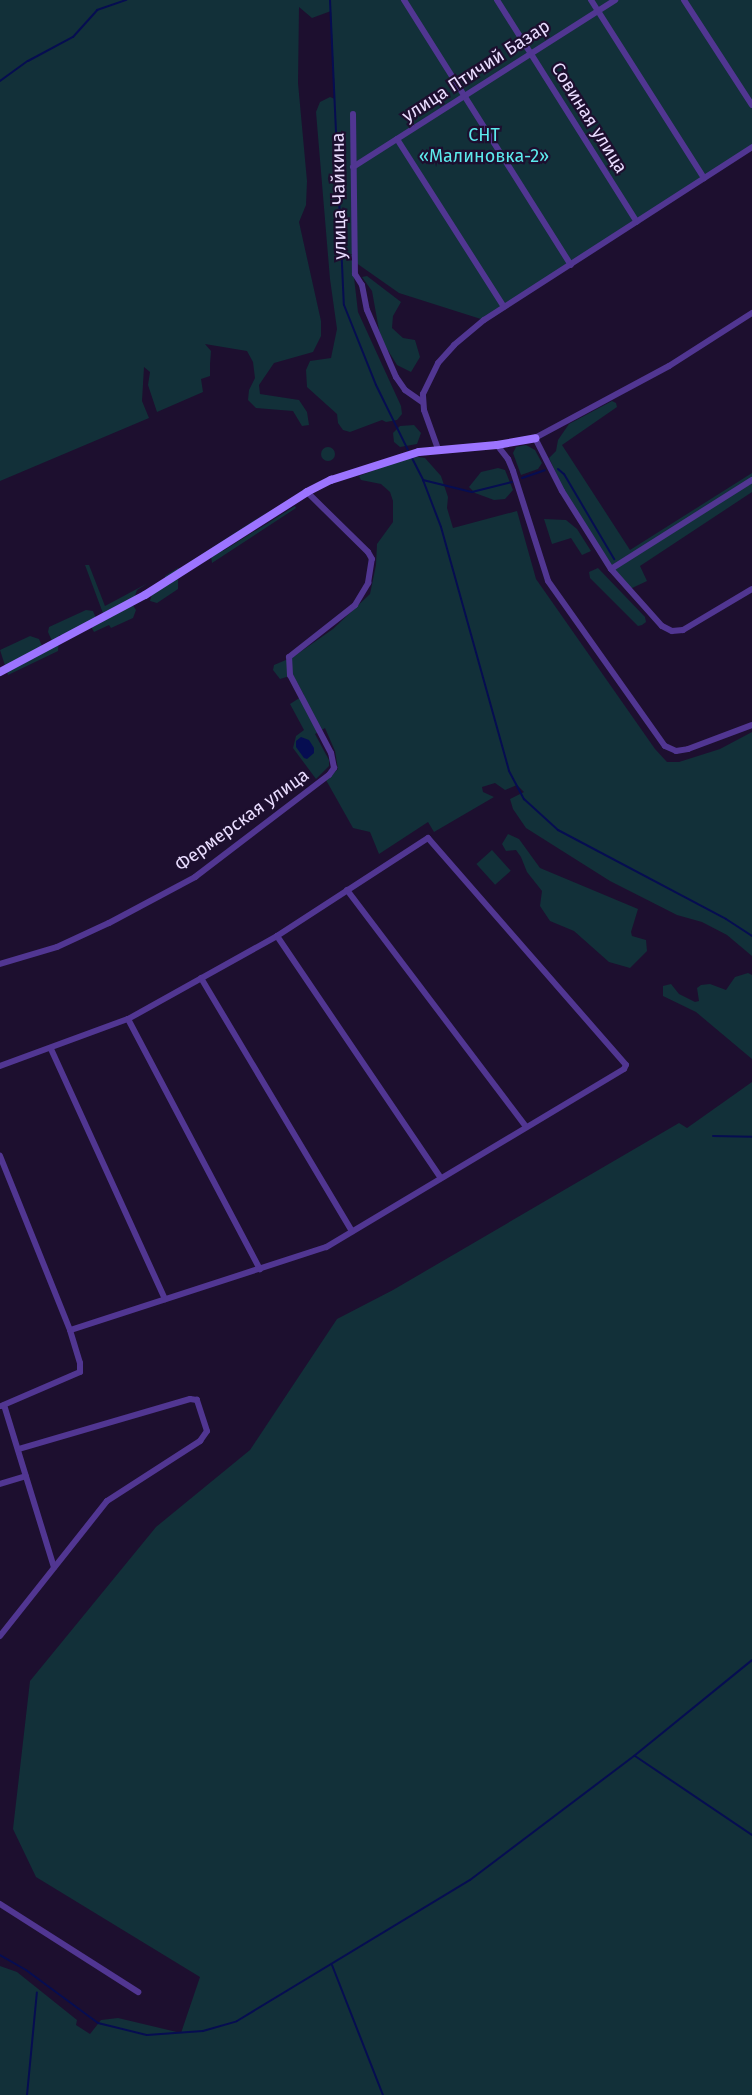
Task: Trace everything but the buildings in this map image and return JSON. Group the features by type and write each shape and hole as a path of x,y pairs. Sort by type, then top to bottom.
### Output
{"street":[{"path":"404,0 571,265"},
{"name":"Совиная улица","path":"497,0 637,222"},
{"path":"591,0 704,178"},
{"name":"улица Птичий Базар","path":"353,167 615,0"},
{"path":"684,0 752,105"},
{"name":"улица Чайкина","path":"353,114 355,274 363,288 368,310 393,371 405,390 422,402"},
{"path":"397,139 504,307"},
{"path":"438,449 422,402 424,385 438,363 454,345 504,307 752,147"},
{"path":"0,672 145,595 307,492 331,480 419,452 497,445 536,438 669,366 752,312"},
{"path":"536,438 562,491 611,569 637,601 662,626 672,631 694,625 752,589"},
{"path":"497,445 503,451 513,471 548,581 665,746 676,751 688,749 752,725"},
{"path":"611,569 752,480"},
{"name":"Фермерская улица","path":"0,964 67,942 109,923 195,876 330,775 334,768 332,753 290,675 289,657 355,605 368,583 372,559 368,552 307,492"},
{"path":"0,1066 128,1019 277,936 428,838 624,1061 624,1069 318,1251 70,1330"},
{"path":"347,890 526,1126"},
{"path":"277,936 440,1177"},
{"path":"201,978 352,1231"},
{"path":"128,1019 260,1269"},
{"path":"51,1049 165,1299"},
{"path":"0,1156 70,1330 80,1363 80,1372 2,1406 19,1449 54,1568"},
{"path":"0,1636 107,1501 200,1441 207,1431 197,1400 190,1399 19,1449"},
{"path":"0,1484 26,1476"},
{"path":"0,1904 138,1992"}],"green space":[{"name":"СНТ «Малиновка-2»","path":"0,0 752,0 752,147 484,320 399,293 352,260 358,312 401,406 402,414 397,420 386,422 382,420 350,432 343,430 338,423 337,414 307,387 306,370 310,361 331,358 337,329 330,279 316,112 320,102 330,97 335,99 331,11 312,18 299,7 298,83 307,181 306,205 299,222 321,321 321,336 313,352 274,363 259,385 260,394 299,400 307,412 309,425 302,426 293,411 256,408 248,400 249,390 255,378 253,362 247,351 205,344 211,351 210,376 201,379 203,392 157,412 148,385 150,372 144,367 142,401 149,418 0,481"},
{"path":"367,276 401,302 393,316 392,328 403,338 415,340 420,357 411,372 397,365 384,344 372,291 362,277"},
{"path":"612,401 617,407 562,445 630,550 752,473 752,492 640,566 647,581 630,589 616,572 564,490 549,458 556,451 558,440 569,424"},
{"path":"414,425 421,433 417,444 400,447 394,442 393,433 400,426"},
{"path":"526,445 535,450 542,463 538,469 521,475 513,453 516,447"},
{"path":"328,447 333,449 335,454 333,459 328,461 323,459 321,454 323,449"},
{"path":"425,458 441,476 448,497 447,508 453,528 517,511 536,579 655,749 667,762 679,762 720,749 752,732 752,956 727,935 702,922 677,915 610,881 526,828 513,809 510,799 524,792 517,785 505,790 495,783 482,787 483,792 494,797 434,832 428,822 379,854 370,832 353,828 326,780 338,769 335,751 325,728 315,734 329,760 329,766 316,779 293,748 296,736 304,730 290,704 304,695 293,675 280,679 273,670 274,665 293,657 333,629 370,594 376,565 377,544 393,522 393,501 390,492 381,484 361,480 359,476 401,460"},
{"path":"498,468 505,470 513,490 505,499 494,500 475,493 469,487 481,472"},
{"path":"295,506 296,508 212,563 211,556 184,566 273,508 219,545 223,551"},
{"path":"544,519 566,520 577,529 591,551 582,555 571,538 552,544"},
{"path":"85,565 89,565 105,606 148,583 137,590 132,604 136,610 133,618 111,628 109,625 94,632 89,623 65,636 59,635 58,651 8,675 0,650 30,636 39,639 42,646 52,641 48,632 49,627 86,610 93,611 97,621 104,616"},
{"path":"178,568 183,570 183,575 178,579 178,589 157,603 150,601 152,594 165,586 165,576"},
{"path":"598,568 645,617 646,622 638,626 590,578 589,572"},
{"path":"508,834 519,839 540,868 638,909 631,932 632,936 646,940 647,951 630,968 609,962 574,931 550,921 540,906 542,891 527,872 521,857 516,850 506,851 502,844"},
{"path":"492,850 511,871 495,885 476,864"},
{"path":"748,973 752,975 752,1059 696,1012 663,996 663,986 671,984 679,994 695,1002 699,1001 697,988 701,985 710,984 726,990 735,977"},
{"path":"752,1082 752,2095 0,2095 0,1966 17,1972 77,2020 76,2025 90,2034 101,2020 118,2018 181,2033 200,1977 36,1877 13,1829 30,1681 156,1527 250,1450 337,1319 393,1290 679,1123 687,1128"}],"shaded area":[{"path":"301,737 309,740 314,748 314,753 307,759 296,747 296,741"}],"waterway":[{"path":"0,81 28,61 73,37 97,10 126,0"},
{"path":"330,0 344,305 376,385 408,450"},
{"path":"412,458 423,480 472,492 512,482"},
{"path":"558,469 564,474 614,559"},
{"path":"522,478 545,470"},
{"path":"423,480 441,527 509,771 524,799 558,830 726,919 752,936"},
{"path":"713,1136 752,1137"},
{"path":"0,1955 26,1970 98,2023 147,2035 203,2031 237,2021 470,1880 634,1756 752,1660"},
{"path":"635,1756 752,1835"},
{"path":"332,1965 383,2095"},
{"path":"27,2095 37,1992"}]}
